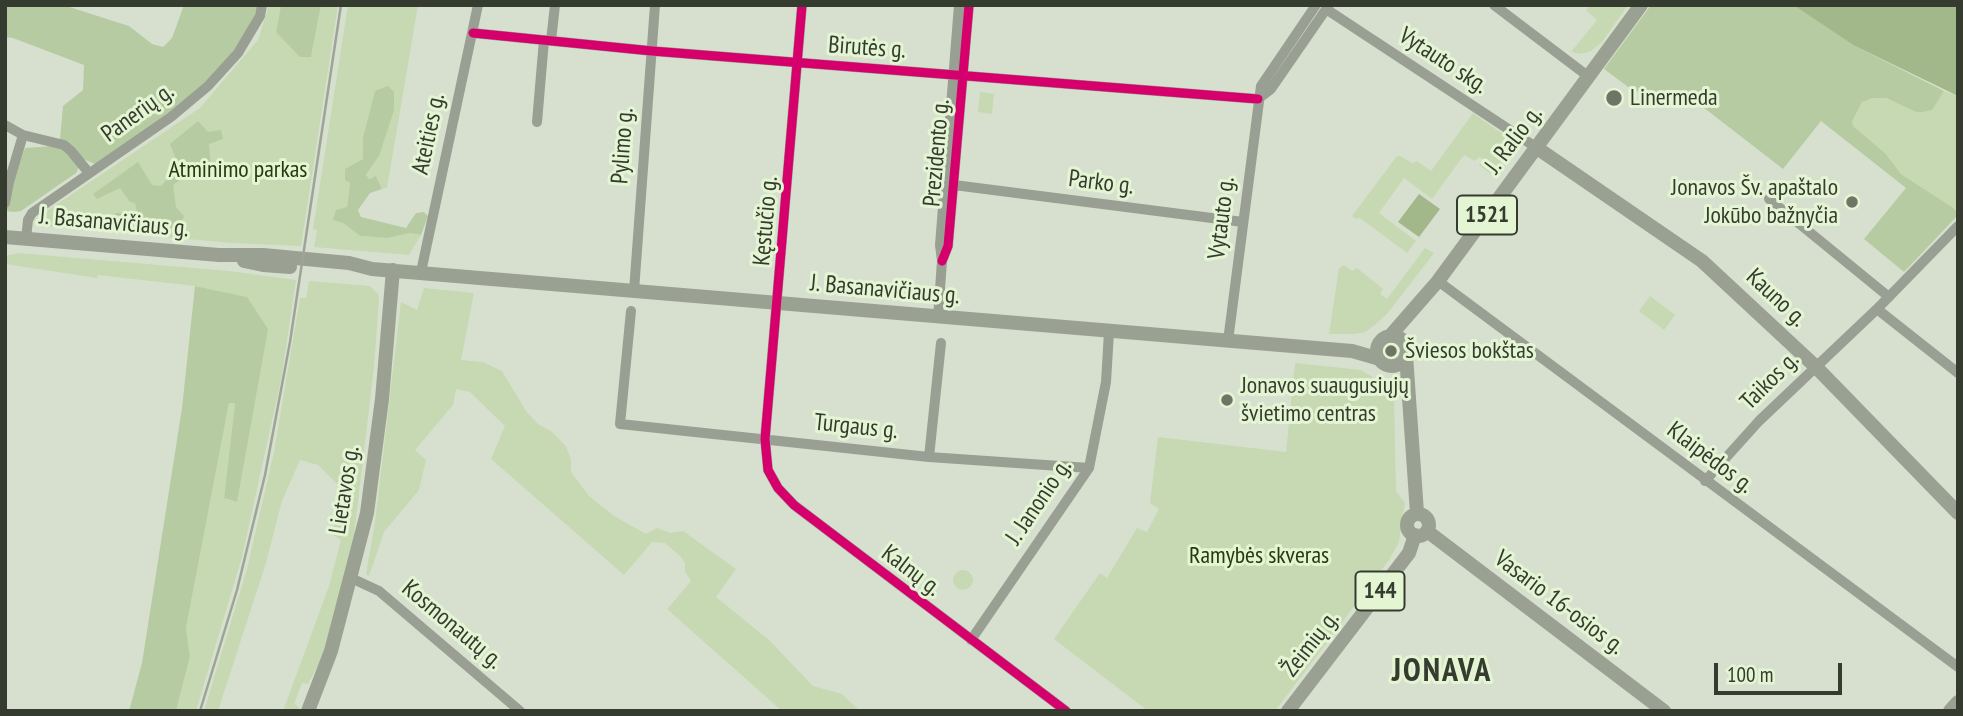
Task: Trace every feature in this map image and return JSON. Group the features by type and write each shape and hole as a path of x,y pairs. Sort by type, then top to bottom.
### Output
{"main road":[{"name":"J. Ralio g.","path":"1385,338 1422,302 1641,5"},
{"name":"Kauno g.","path":"1536,148 1702,261 1815,366 1958,513"},
{"name":"J. Basanavičiaus g.","path":"5,237 219,255 263,255 349,263 373,269 1352,351 1384,362"},
{"name":"Lietavos g.","path":"308,711 331,651 369,499 382,399 393,270"},
{"name":"J. Ralio g.","path":"1406,350 1422,302"},
{"name":"J. Basanavičiaus g.","path":"1352,351 1385,338"},
{"path":"1409,397 1377,350 1385,338 1399,338 1406,350 1417,513 1424,515 1429,521 1421,533"},
{"path":"1384,362 1397,365 1406,350"},
{"name":"Žeimių g.","path":"1288,711 1409,553 1421,533"},
{"name":"Vasario 16-osios g.","path":"1421,533 1664,711"},
{"path":"1950,711 1958,702"}],"street":[{"name":"Panerių g.","path":"26,239 28,220 32,213 171,117 208,86 238,53 260,16 262,5"},
{"name":"Ateities g.","path":"421,272 478,5"},
{"path":"537,122 547,41 555,5"},
{"name":"Pylimo g.","path":"634,291 656,5"},
{"name":"Kęstučio g.","path":"765,439 802,5"},
{"name":"Prezidento g.","path":"942,261 948,246 954,185 959,5"},
{"name":"Prezidento g.","path":"938,317 942,261 940,245 958,75 969,5"},
{"path":"1494,5 1589,77"},
{"path":"1258,99 1271,89 1324,7"},
{"name":"Vytauto skg.","path":"1324,7 1536,148"},
{"name":"Birutės g.","path":"473,33 652,51 1258,99"},
{"name":"Vytauto g.","path":"1228,341 1258,99"},
{"path":"5,125 23,135 64,145 89,173"},
{"path":"5,203 23,135"},
{"name":"Parko g.","path":"954,185 1243,222"},
{"path":"1769,199 1889,297"},
{"name":"Taikos g.","path":"1705,481 1759,421 1877,309 1958,226"},
{"name":"Klaipėdos g.","path":"1438,281 1958,667"},
{"path":"1877,309 1958,373"},
{"name":"Turgaus g.","path":"631,311 620,424 929,457 1089,468"},
{"name":"J. Janonio g.","path":"971,640 1089,468 1106,382 1109,332"},
{"path":"929,457 941,343"},
{"name":"Kalnų g.","path":"765,439 768,470 789,500 826,531 1066,711"},
{"name":"Kosmonautų g.","path":"351,578 379,591 520,711"}],"green space":[{"name":"Atminimo parkas","path":"269,5 281,5 276,32 311,57 321,5 338,5 301,246 231,243 46,226 42,219 47,211 200,108 258,40"},
{"path":"348,5 418,5 387,188 382,189 376,176 368,179 366,175 379,156 363,138 363,159 350,182 347,207 333,220 343,223 360,236 388,238 410,233 421,235 409,255 314,247 317,230 313,229"},
{"path":"1590,5 1628,5 1602,42 1591,51 1581,54 1571,52 1597,20 1586,10"},
{"path":"1944,91 1958,96 1958,207 1955,209 1901,174 1885,153 1854,127 1852,122 1862,102 1873,98 1886,98 1916,112 1923,112 1932,109"},
{"path":"980,92 994,94 992,114 978,112"},
{"path":"1473,113 1515,143 1491,174 1479,165 1486,160 1479,157 1475,161 1464,155 1432,199 1404,178 1379,213 1416,241 1407,253 1360,218 1352,216 1397,156 1412,163 1417,161 1431,171"},
{"path":"1425,248 1434,253 1387,314 1375,325 1365,332 1329,334 1339,268 1344,265 1352,271 1357,268 1383,289 1380,294 1387,299"},
{"path":"18,253 229,271 296,280 281,380 242,557 196,711 176,711 190,658 186,628 229,403 235,403 224,498 237,502 247,297 195,286 98,275 97,278 5,264 5,256"},
{"path":"309,281 370,286 379,299 374,367 352,552 322,658 308,684 302,683 294,704 299,707 298,711 283,711 329,586 341,540 333,535 338,485 318,465 300,460 282,501 265,566 218,711 204,711 247,569 274,452 300,298 306,298"},
{"path":"424,288 474,293 461,360 483,362 502,371 526,411 566,446 571,460 571,472 589,496 614,516 646,534 657,528 670,533 683,531 736,569 716,597 769,640 813,686 842,694 860,711 782,711 667,609 691,581 681,557 665,543 652,542 624,575 491,459 505,426 470,392 456,389 453,405 415,450 426,460 419,490 384,532 369,576 366,574 375,522 401,302 417,310"},
{"path":"1650,296 1675,315 1664,330 1639,311"},
{"name":"Ramybės skveras","path":"1295,363 1361,370 1386,385 1394,396 1396,491 1405,503 1399,542 1389,560 1275,711 1148,711 1054,639 1100,573 1107,578 1137,528 1147,532 1159,509 1150,503 1158,437 1286,452"},
{"path":"963,570 970,573 973,580 970,587 963,590 956,587 953,580 956,573"}],"shaded area":[{"path":"5,5 63,5 129,26 152,44 163,47 172,38 184,5 257,5 255,15 238,45 208,80 164,117 95,164 83,159 76,173 21,211 14,212 5,211 5,193 9,193 25,148 53,146 60,139 63,106 83,90 84,65 5,37"},
{"path":"281,5 321,5 311,57 300,57 276,32"},
{"path":"1651,5 1793,5 1853,45 1944,91 1932,110 1923,112 1916,112 1886,98 1873,98 1862,102 1852,122 1854,127 1885,153 1901,174 1955,209 1958,215 1904,272 1864,239 1906,188 1821,121 1783,169 1699,104 1643,90 1635,92 1604,69"},
{"path":"1793,5 1958,5 1958,96 1853,45"},
{"path":"388,86 394,92 394,110 379,156 366,175 369,179 376,176 382,189 370,193 358,210 361,217 406,228 416,213 424,212 428,216 421,235 410,233 388,238 360,236 343,223 333,220 336,210 347,207 350,183 345,180 345,169 363,159 363,138 375,91"},
{"path":"198,121 208,132 221,130 223,139 209,144 211,166 197,168 173,185 176,207 184,216 180,228 152,228 150,221 112,225 108,219 116,213 137,212 135,203 130,202 120,188 97,199 93,194 138,162 152,185 161,186 169,177 167,172 176,159 170,144"},
{"path":"1419,194 1440,209 1419,237 1398,222"},
{"path":"195,286 247,297 268,329 237,502 224,498 235,403 229,403 186,628 190,657 176,711 129,711 142,663 182,408"}],"railway":[{"path":"200,711 237,590 265,475 290,342 341,5"}],"cycle path":[{"path":"802,5 765,439 768,470 778,488 794,505 1066,711"},
{"path":"942,261 948,246 969,5"},
{"path":"473,33 652,51 1258,99"}],"place":[{"name":"Linermeda","path":"1614,98"},
{"name":"Jonavos Šv. apaštalo Jokūbo bažnyčia","path":"1852,202"},
{"name":"Šviesos bokštas","path":"1391,351"},
{"name":"Jonavos suaugusiųjų švietimo centras","path":"1227,400"}],"district":[{"name":"JONAVA","path":"1442,672"}]}
